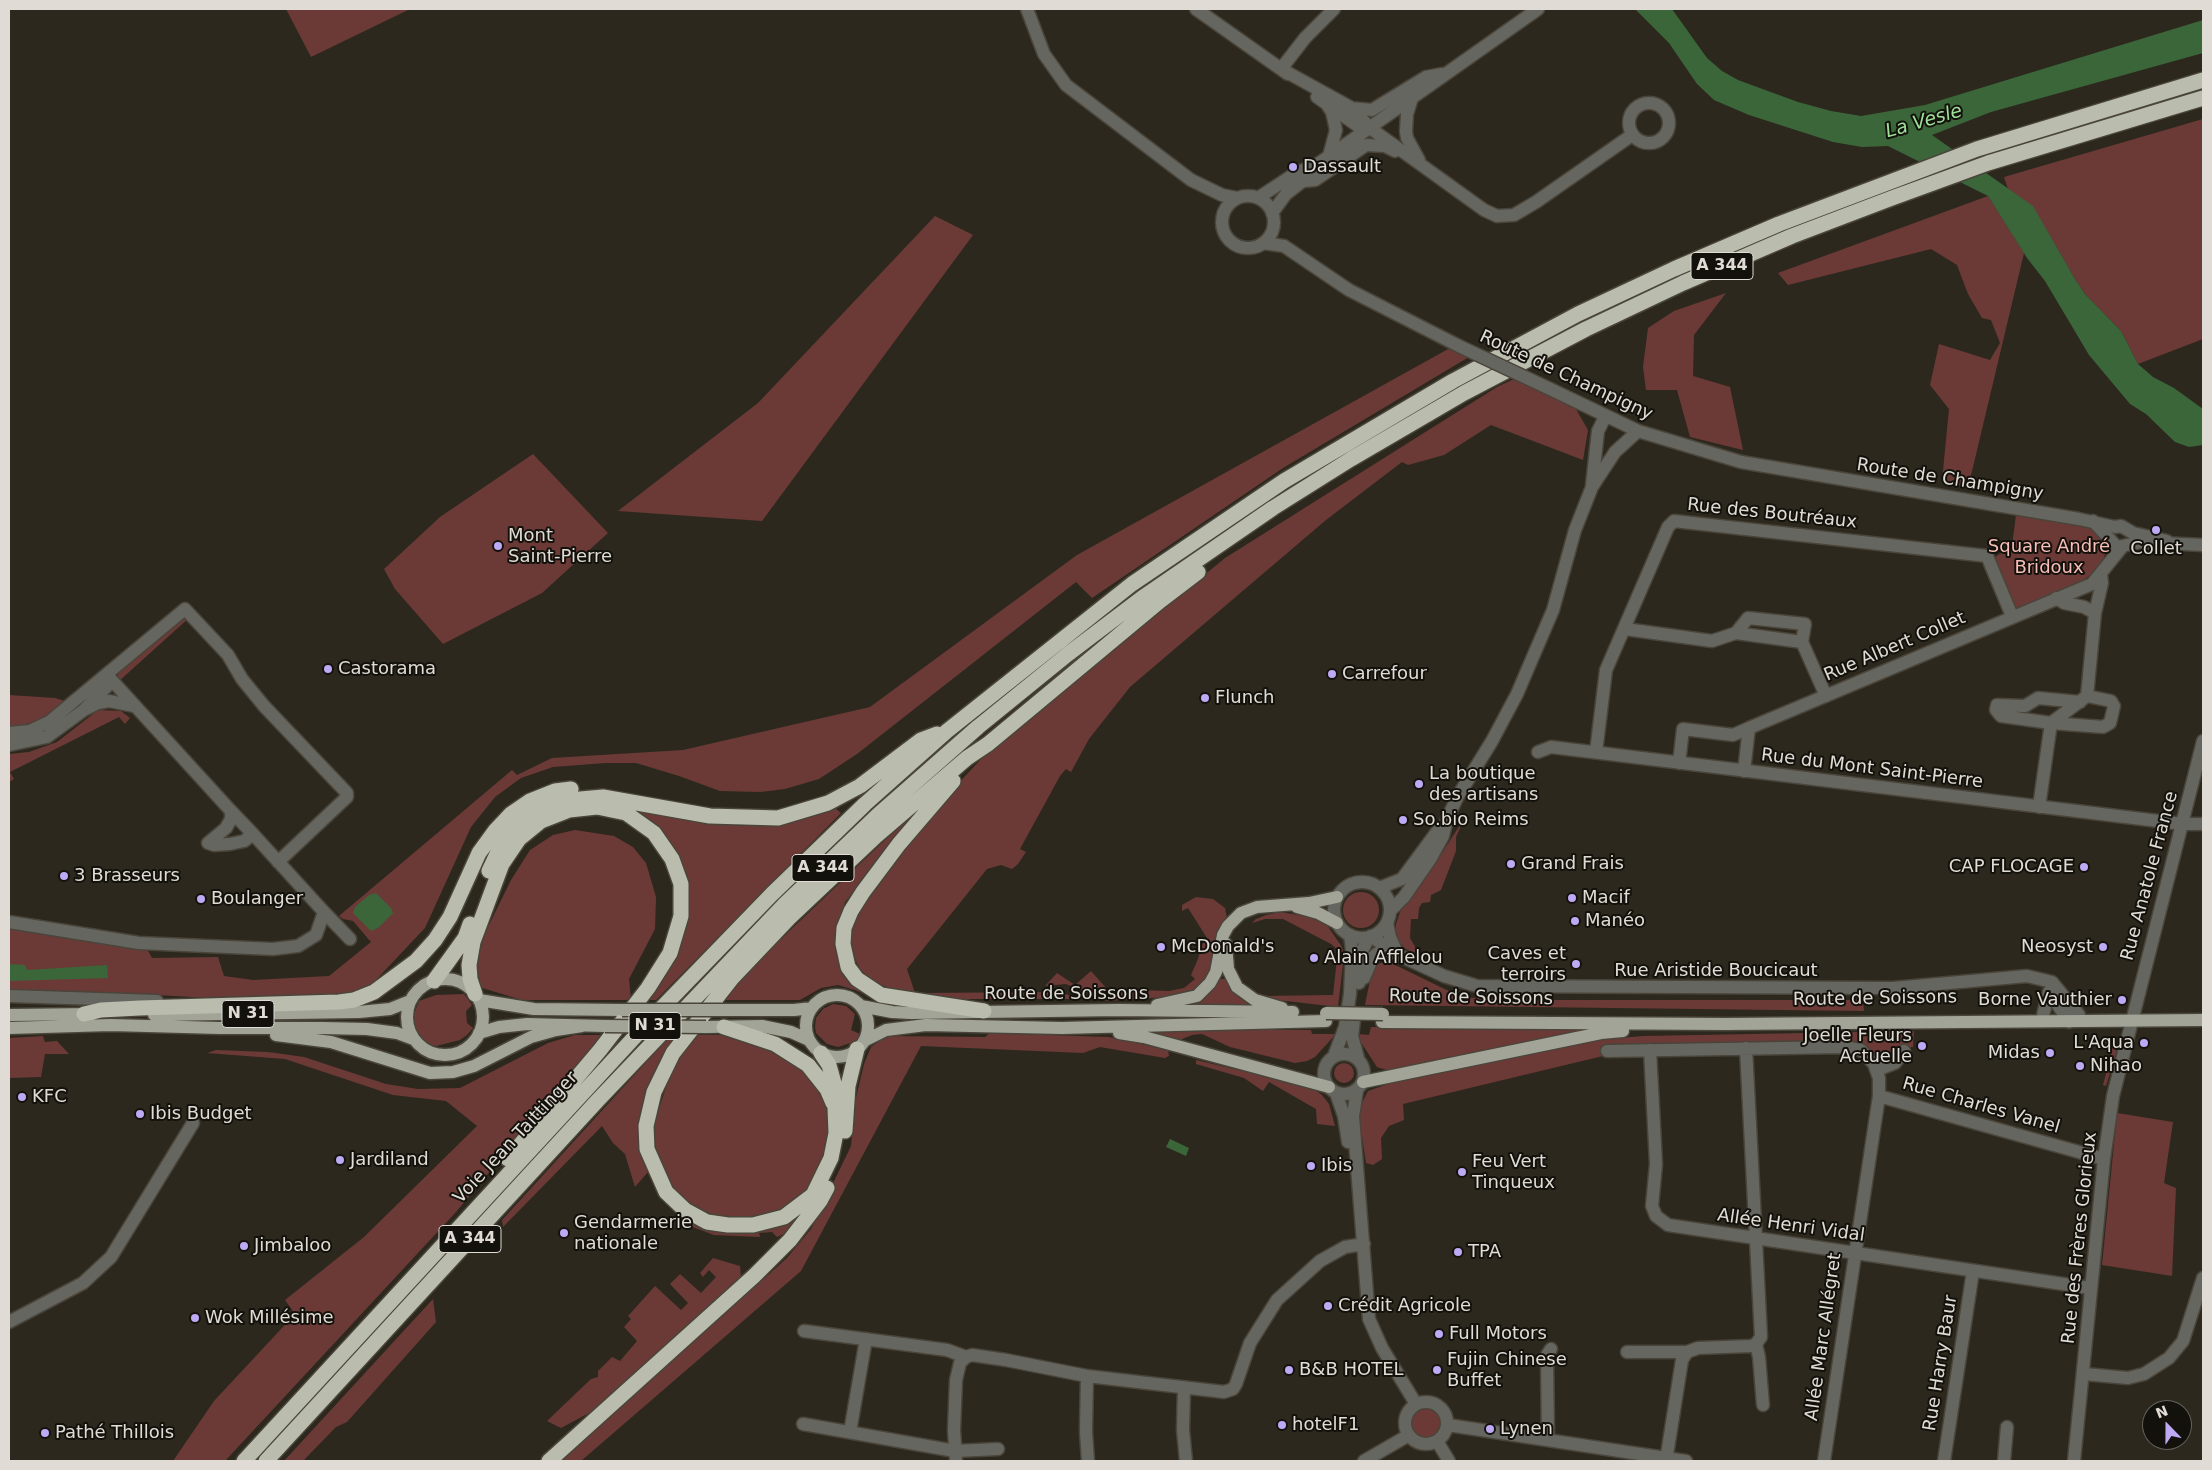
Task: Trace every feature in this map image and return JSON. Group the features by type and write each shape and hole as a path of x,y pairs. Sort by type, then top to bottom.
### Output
{"highway":[{"name":"A 344","path":"947,731 1101,608 1221,522 1338,448 1453,380 1578,314 1674,269 1779,224 1888,182 1977,149 2203,80"},
{"name":"A 344","path":"1273,508 1464,393 1586,329 1683,283 1792,236 1988,163 2203,98"},
{"path":"821,1053 832,1075 836,1133 831,1158 813,1195 784,1217 753,1225 728,1225 707,1222 685,1210 666,1192 647,1149 646,1126 654,1092 660,1076 673,1053 732,978 789,918 876,836 967,758 988,744 1160,601 1235,544 1273,508"},
{"name":"Voie Jean Taittinger","path":"266,1461 675,1017 785,904 878,814 978,727 1068,654 1142,598 1273,508"},
{"path":"434,981 465,938 494,858 506,836 536,811 558,801 603,797 710,816 778,818 828,803 860,786 921,740 947,731"},
{"name":"Voie Jean Taittinger","path":"244,1461 654,1017 772,894 865,804 947,731"},
{"path":"984,1011 881,995 857,979 848,967 843,944 844,928 851,911 863,892 943,791 988,744"},
{"path":"84,1014 101,1010 339,1002 354,1000 374,992 416,961 435,940 450,917 479,853 494,831 511,814 530,801 555,791 586,788 603,797"},
{"path":"433,1255 499,1171 600,1050 648,988 670,953 682,916 681,884 672,859 654,833 626,813 597,807 569,810 542,821 519,839 502,864 473,942 469,965 470,979 477,997"},
{"path":"724,1027 775,1044 808,1064 827,1089 835,1109"},
{"path":"549,1461 754,1276 790,1240 820,1201 839,1164 845,1132 848,1086 860,1045"}],"main road":[{"path":"1119,1010 1182,1001 1197,996 1210,983 1216,972 1223,935 1241,913 1258,907 1290,905 1337,897"},
{"path":"1290,905 1318,913 1338,923"},
{"path":"1234,920 1227,935 1226,949 1228,969 1236,987 1255,1000 1298,1012"},
{"path":"445,979 456,981 466,986 477,997 483,1020 479,1033 466,1048 448,1055 428,1052 414,1039 407,1020 410,1001 416,992 434,981 445,979"},
{"path":"840,995 855,1001 861,1006 868,1024 860,1045 840,1057 821,1053 809,1040 806,1029 807,1018 812,1008 824,998 840,995"},
{"name":"N 31","path":"477,997 534,1009 794,1010 812,1008"},
{"name":"N 31","path":"9,1015 359,1012 390,1009 410,1001"},
{"name":"Route de Soissons","path":"861,1006 892,1012 1119,1010 1298,1012 1326,1017"},
{"name":"Route de Soissons","path":"1382,1018 1951,1019 2043,1015 2130,1020 2203,1020"},
{"name":"Route de Soissons","path":"860,1045 876,1034 903,1027 1062,1028 1326,1017 1726,1024 2071,1017"},
{"name":"N 31","path":"479,1033 499,1027 527,1024 582,1026 762,1026 779,1029 809,1040"},
{"path":"1360,1086 1601,1032 1726,1024"},
{"name":"N 31","path":"9,1028 111,1025 367,1029 397,1033 414,1039"},
{"path":"220,1028 244,1034 286,1036 331,1042 430,1073 453,1072 474,1066 531,1037 556,1030 582,1026"},
{"path":"1062,1028 1144,1037 1332,1090"}],"street":[{"path":"1027,9 1044,54 1066,85 1191,180 1218,206 1223,215 1224,234 1233,244 1245,248 1263,243 1272,231 1272,213 1264,202 1258,198 1251,196 1237,198 1222,195 1191,180"},
{"path":"1196,9 1358,126 1370,128"},
{"path":"1281,69 1305,38 1334,9"},
{"path":"1258,198 1296,173 1318,164 1538,9"},
{"path":"1281,69 1350,107 1370,128 1484,210 1497,216 1514,215 1536,202 1632,135"},
{"path":"1350,107 1372,110 1426,76 1447,73"},
{"path":"1412,98 1406,114 1407,138 1422,164"},
{"path":"1325,102 1332,112 1336,130 1329,156"},
{"path":"1304,181 1315,180 1366,145 1385,146 1422,164"},
{"path":"1272,213 1286,194 1304,181 1318,164"},
{"path":"1223,215 1228,205 1237,198"},
{"name":"Route de Champigny","path":"1272,231 1284,246 1349,290 1459,346 1605,417 1638,431 1741,462 2092,521 2116,540 2203,544"},
{"name":"Route de Champigny","path":"1263,243 1284,246"},
{"path":"1592,487 1598,431 1605,417"},
{"path":"1379,888 1402,879 1447,819 1517,694 1553,610 1575,530 1592,487 1615,452 1638,431"},
{"name":"Rue des Boutréaux","path":"1596,752 1606,670 1668,526 1674,521 1682,520 1987,556 2012,616"},
{"name":"Route de Champigny","path":"2116,540 2124,526 2129,531 2167,541"},
{"name":"Rue Albert Collet","path":"1679,763 1684,729 1733,735 2012,616 2092,584 2101,574 2116,540"},
{"name":"Rue Albert Collet","path":"2083,699 2095,613 2102,582 2101,574"},
{"path":"2056,598 2071,605 2084,606 2095,613"},
{"path":"9,733 30,731 49,722 109,678 185,609 228,655 242,679 258,700 290,736 315,758 347,793 347,797 278,862"},
{"path":"1736,633 1748,618 1805,624 1802,642 1826,696"},
{"path":"1624,629 1712,641 1736,633 1802,642"},
{"path":"109,678 350,940"},
{"path":"84,710 109,678"},
{"path":"2038,698 2111,701 2114,706 2110,724 2103,727 2051,724 2001,716 1996,710 1997,705 2025,706 2038,698"},
{"path":"2039,806 2051,724 2083,699"},
{"path":"9,745 47,738 84,710 98,703 110,701 134,706"},
{"path":"1744,770 1748,728"},
{"name":"Rue Anatole France","path":"2130,1020 2203,741"},
{"name":"Rue du Mont Saint-Pierre","path":"1538,752 1551,747 2182,824 2203,824"},
{"path":"232,811 231,819 226,828 208,843 214,845 230,844 244,841 253,834"},
{"path":"1358,994 1373,957 1378,953 1396,954 1390,937 1388,917 1388,898 1379,888 1372,884 1357,882 1343,890 1337,897 1334,913 1338,923 1350,935 1359,938 1377,933 1388,917 1404,897 1431,858 1443,836 1447,819"},
{"path":"9,922 139,943 273,949 298,946 316,935 324,912"},
{"path":"1334,1056 1345,1027 1350,994 1352,950 1350,935"},
{"path":"1370,936 1362,951 1352,1036 1358,1058 1364,1069 1353,1116 1370,1319 1382,1348 1416,1404"},
{"name":"Rue Aristide Boucicaut","path":"1370,936 1396,954 1461,982 1494,988 1893,988 2027,976 2040,978"},
{"path":"2040,978 2049,992 2071,1017"},
{"path":"2040,978 2052,982 2071,1017"},
{"path":"2043,1015 2049,992"},
{"path":"9,996 163,1001 196,1007"},
{"name":"Rue des Frères Glorieux","path":"2074,1461 2104,1158 2113,1096 2130,1020"},
{"path":"1746,1048 1761,1337 1756,1344 1763,1405"},
{"path":"1607,1050 1855,1048 1866,1054 1877,1070 1894,1064 1904,1051"},
{"name":"Allée Henri Vidal","path":"1650,1050 1656,1164 1652,1206 1656,1216 1668,1225 2090,1288"},
{"path":"1358,1058 1346,1053 1334,1056 1328,1061 1324,1074 1344,1116 1364,1244"},
{"name":"Allée Marc Allégret","path":"1824,1461 1879,1096 1880,1085 1877,1070"},
{"path":"1332,1090 1343,1094 1360,1086"},
{"name":"Rue Charles Vanel","path":"1879,1096 2104,1158"},
{"path":"9,1322 83,1282 111,1257 193,1122"},
{"path":"955,1456 956,1380 960,1363 966,1357 972,1355 1006,1360 1087,1376 1219,1392 1229,1391 1233,1389 1239,1379 1250,1343 1277,1300 1320,1261 1345,1247 1364,1244"},
{"name":"Rue Harry Baur","path":"1944,1461 1973,1271"},
{"path":"2084,1374 2128,1378 2144,1374 2169,1358 2180,1346 2203,1278"},
{"path":"804,1331 948,1350 966,1357"},
{"path":"850,1432 866,1339"},
{"path":"1627,1352 1687,1352 1698,1348 1756,1344"},
{"path":"1548,1440 1546,1355 1551,1349"},
{"path":"1667,1460 1682,1360 1687,1352"},
{"path":"1087,1376 1086,1432 1088,1461"},
{"path":"1184,1388 1183,1421 1186,1461"},
{"path":"1425,1402 1434,1403 1441,1408 1448,1424 1446,1431 1437,1441 1422,1444 1409,1435 1405,1426 1406,1418 1416,1404 1425,1402"},
{"path":"803,1424 850,1432 955,1456 998,1449"},
{"path":"1448,1424 1667,1460 1686,1461"},
{"path":"2004,1461 2007,1426"},
{"path":"1364,1461 1409,1435"},
{"path":"1437,1441 1449,1461"}],"green space":[{"path":"286,9 410,9 311,57"},
{"path":"2203,119 2203,339 2138,364 2121,331 2085,294 2033,207 2008,189 2004,177"},
{"path":"1988,196 2024,253 1968,488 1942,481 1949,409 1930,385 1939,344 1990,360 2000,343 1991,320 1982,318 1968,294 1957,265 1931,249 1788,285 1778,273"},
{"path":"935,216 973,235 762,521 618,511 758,403"},
{"path":"1726,293 1694,335 1693,376 1730,387 1743,450 1690,437 1677,390 1646,390 1643,367 1648,328 1674,311"},
{"path":"1450,348 1469,357 1283,468 1092,598 1076,582 857,754 819,779 785,789 760,792 720,791 636,763 553,767 521,778 495,797 471,827 425,928 373,983 349,994 269,1001 9,990 9,929 147,949 152,958 218,957 224,976 253,980 329,976 371,942 353,921 339,916 512,770 517,775 552,758 683,750 870,707 1077,555"},
{"path":"1514,379 1576,409 1588,430 1583,460 1491,425 1444,455 1408,465 1402,462 1326,520 1130,687 1089,739 1071,772 1066,769 1060,776 1020,849 1026,852 1018,864 1012,869 1001,865 987,869 907,969 915,993 1059,992 1082,999 928,999 891,989 871,980 860,969 853,955 851,942 853,922 864,899 937,806 984,756 1225,558 1497,387"},
{"path":"533,454 608,533 542,593 443,644 395,589 384,569 440,517"},
{"name":"Square André Bridoux","path":"2016,515 2091,526 2107,547 2103,561 2092,574 2073,587 2017,610 1995,557 2012,546"},
{"path":"182,617 190,617 118,682 118,671"},
{"path":"9,695 55,698 68,702 45,719 25,728 9,729"},
{"path":"98,710 121,711 130,718 125,724 119,717 10,772 14,779 9,782 9,754 29,752 57,742"},
{"path":"835,808 841,813 656,1000 645,1000 673,956 679,863 626,809 742,826 778,825"},
{"path":"1464,819 1456,837 1456,851 1441,890 1431,895 1430,902 1422,903 1419,908 1418,919 1411,919 1410,938 1421,957 1404,948 1396,937 1396,924 1401,909 1417,891"},
{"path":"906,820 908,824 845,902 837,928 837,944 884,1003 855,990 838,985 821,988 800,1000 724,1000 758,961"},
{"path":"575,830 614,836 633,847 646,863 656,897 655,929 629,979 631,1000 522,1000 479,987 476,969 478,955 486,931 511,880 530,850 553,835"},
{"path":"1361,892 1373,898 1379,910 1373,922 1361,928 1349,922 1343,910 1349,898"},
{"path":"1196,897 1213,899 1225,908 1227,918 1221,925 1215,942 1211,970 1201,988 1181,996 1107,1001 1066,984 1045,986 1057,973 1075,985 1091,971 1107,989 1169,991 1184,988 1195,979 1191,975 1201,946 1207,938 1188,908 1182,911 1182,905"},
{"path":"1280,912 1311,917 1327,925 1342,947 1344,956 1338,1007 1260,998 1249,993 1232,970 1236,969 1237,976 1244,984 1252,992 1261,996 1333,995 1338,950 1331,944 1283,919 1265,919 1252,923 1266,915"},
{"path":"1387,961 1461,997 1513,1000 1863,1000 1864,1011 1365,1005 1371,975 1378,964"},
{"path":"1217,979 1227,979 1238,996 1255,1008 1193,1007 1204,999"},
{"path":"464,994 472,1005 466,1011 467,1023 473,1028 460,1040 436,1046 425,1043 413,1025 414,1014 419,1001 436,995"},
{"path":"833,1004 846,1006 855,1014 851,1030 860,1034 857,1041 838,1047 827,1044 816,1033 816,1018 823,1009"},
{"path":"1371,1027 1602,1029 1390,1071 1377,1067 1360,1041 1358,1034 1369,1035"},
{"path":"1153,1030 1311,1030 1312,1034 1336,1034 1315,1057 1307,1061 1295,1063 1230,1047 1202,1034 1192,1035 1177,1041 1153,1034"},
{"path":"1914,1031 1913,1047 1901,1048 1897,1056 1880,1064 1862,1046 1853,1042 1609,1044 1603,1056 1403,1104 1404,1120 1389,1126 1381,1138 1382,1159 1373,1165 1366,1163 1359,1117 1362,1103 1368,1091 1399,1080 1605,1039 1644,1036"},
{"path":"990,1033 1109,1037 1168,1050 1169,1056 1165,1058 1100,1047 1083,1053 921,1046 801,1271 581,1461 560,1461 787,1258 811,1229 851,1146 855,1102 864,1064 871,1047 887,1036 985,1037"},
{"path":"575,1035 603,1035 456,1212 225,1461 173,1461 214,1401 295,1314 285,1300 364,1237 477,1126 446,1101 393,1095 285,1059 207,1053 216,1050 268,1052 304,1057 386,1084 418,1089 460,1088 548,1043"},
{"path":"671,1035 680,1035 642,1151 648,1172 635,1187 625,1154 613,1143 602,1126 503,1227 502,1220"},
{"path":"694,1035 721,1035 741,1038 778,1055 803,1070 816,1086 827,1109 830,1140 825,1157 807,1191 780,1213 763,1219 719,1218 683,1201 671,1190 658,1161 653,1127 672,1069"},
{"path":"43,1036 45,1042 57,1041 69,1054 45,1054 41,1077 9,1078 9,1038"},
{"path":"2102,1038 2111,1039 2117,1050 2106,1086 2103,1085 2112,1051"},
{"path":"1196,1060 1311,1087 1322,1095 1329,1104 1335,1126 1317,1124 1316,1109 1269,1082 1263,1091 1244,1078 1196,1064"},
{"path":"1340,1063 1348,1063 1354,1069 1354,1077 1348,1083 1340,1083 1334,1077 1334,1069"},
{"path":"2117,1113 2173,1122 2164,1183 2176,1188 2172,1276 2102,1265"},
{"path":"811,1205 793,1230 777,1237 772,1232 759,1233 760,1237 714,1235 682,1223 686,1219 707,1228 743,1233 771,1228"},
{"path":"713,1258 740,1266 741,1278 702,1312 700,1321 604,1405 561,1428 547,1421 591,1379 598,1377 598,1371 612,1357 620,1361 637,1341 624,1327 631,1319 628,1316 655,1286 681,1310 688,1303 670,1284 680,1274 701,1293 716,1277 709,1270 703,1277 700,1273"},
{"path":"433,1299 436,1322 347,1422 336,1427 303,1461 284,1461"},
{"path":"1426,1409 1432,1410 1440,1418 1440,1430 1432,1438 1426,1439 1420,1438 1412,1430 1411,1424 1412,1418 1420,1410"}],"water":[{"name":"La Vesle","path":"1635,9 1672,9 1707,58 1722,71 1738,80 1798,102 1831,111 1861,116 1925,105 2203,20 2203,53 1991,112 1932,135 2033,206 2075,279 2085,294 2121,331 2138,364 2153,377 2174,388 2203,409 2203,445 2189,447 2175,442 2146,414 2130,404 2089,355 2045,281 2027,258 1988,196 1888,146 1862,147 1833,142 1749,115 1714,100 1697,84 1669,43"},
{"path":"376,893 391,908 393,913 378,928 371,931 353,913 355,907 369,895"},
{"path":"9,964 25,965 27,970 107,965 108,978 9,981"},
{"path":"1170,1139 1189,1148 1186,1156 1166,1147"}],"place":[{"name":"Dassault","path":"1293,167"},
{"name":"Collet","path":"2156,530"},
{"name":"Mont Saint-Pierre","path":"498,546"},
{"name":"Castorama","path":"328,669"},
{"name":"Carrefour","path":"1332,674"},
{"name":"Flunch","path":"1205,698"},
{"name":"La boutique des artisans","path":"1419,784"},
{"name":"So.bio Reims","path":"1403,820"},
{"name":"Grand Frais","path":"1511,864"},
{"name":"CAP FLOCAGE","path":"2084,867"},
{"name":"3 Brasseurs","path":"64,876"},
{"name":"Macif","path":"1572,898"},
{"name":"Boulanger","path":"201,899"},
{"name":"Manéo","path":"1575,921"},
{"name":"McDonald's","path":"1161,947"},
{"name":"Neosyst","path":"2103,947"},
{"name":"Alain Afflelou","path":"1314,958"},
{"name":"Caves et terroirs","path":"1576,964"},
{"name":"Borne Vauthier","path":"2122,1000"},
{"name":"L'Aqua","path":"2144,1043"},
{"name":"Joelle Fleurs Actuelle","path":"1922,1046"},
{"name":"Midas","path":"2050,1053"},
{"name":"Nihao","path":"2080,1066"},
{"name":"KFC","path":"22,1097"},
{"name":"Ibis Budget","path":"140,1114"},
{"name":"Jardiland","path":"340,1160"},
{"name":"Ibis","path":"1311,1166"},
{"name":"Feu Vert Tinqueux","path":"1462,1172"},
{"name":"Gendarmerie nationale","path":"564,1233"},
{"name":"Jimbaloo","path":"244,1246"},
{"name":"TPA","path":"1458,1252"},
{"name":"Crédit Agricole","path":"1328,1306"},
{"name":"Wok Millésime","path":"195,1318"},
{"name":"Full Motors","path":"1439,1334"},
{"name":"B&B HOTEL","path":"1289,1370"},
{"name":"Fujin Chinese Buffet","path":"1437,1370"},
{"name":"hotelF1","path":"1282,1425"},
{"name":"Lynen","path":"1490,1429"},
{"name":"Pathé Thillois","path":"45,1433"}]}
